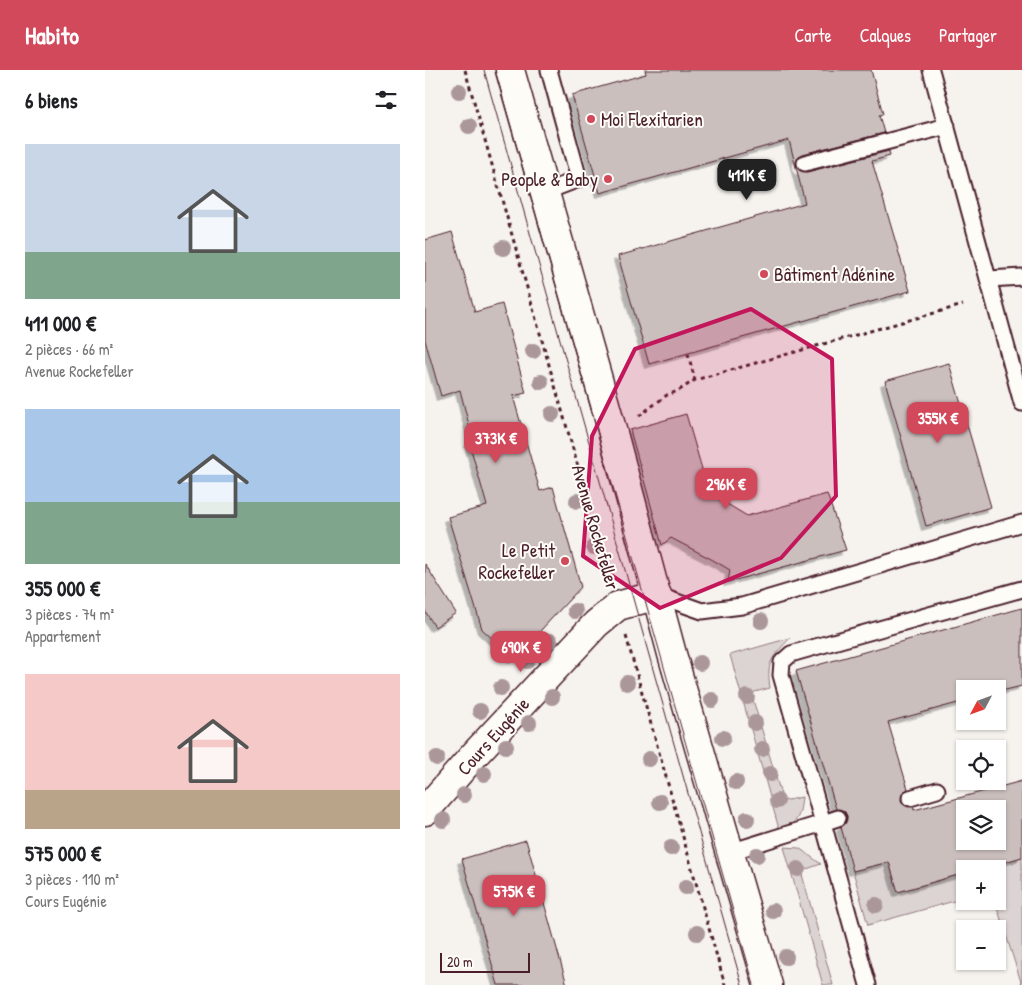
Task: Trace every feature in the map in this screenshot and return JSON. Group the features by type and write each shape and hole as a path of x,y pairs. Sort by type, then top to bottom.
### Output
{"main road":[{"path":"512,70 672,654 768,985"},
{"name":"Cours Eugénie","path":"425,811 475,754 596,624 618,606 657,595"}],"lane":[{"path":"545,192 579,179 549,70"},
{"path":"931,70 1022,403"},
{"path":"805,163 947,126"},
{"path":"989,279 1018,275"},
{"path":"657,595 702,612 742,606 1022,523"},
{"path":"869,985 781,675 782,662 791,654 1022,589"},
{"path":"910,798 937,790"},
{"path":"730,852 838,818"}],"path":[{"name":"Avenue Rockefeller","path":"465,70 725,985"},
{"path":"637,418 667,395 678,391 695,380 963,305"},
{"path":"688,354 695,380"}],"highlighted area":[{"path":"751,309 832,359 836,496 781,558 660,608 583,556 592,436 635,349"}],"shaded area":[{"path":"790,638 775,655 770,665 770,688 751,693 783,801 802,797 799,814 795,821 779,829 730,655"},
{"path":"784,847 799,848 821,864 801,871 833,985 823,985"},
{"path":"1022,857 1022,985 1006,935 1006,920 1001,920 998,910 1006,910 1006,862"},
{"path":"889,862 898,892 956,876 956,901 868,925 853,871"}],"building":[{"path":"645,70 871,70 883,114 879,115 884,133 803,154 798,157 796,165 799,170 807,172 889,151 890,156 872,161 910,291 649,364 618,256 805,203 789,140 600,193 572,95 646,74"},
{"path":"452,232 475,312 502,304 526,393 513,396 540,491 553,487 581,587 514,659 482,629 448,517 487,506 469,442 473,441 460,390 441,396 425,340 425,240"},
{"path":"949,363 991,507 926,526 885,381"},
{"path":"686,414 709,493 747,516 827,494 846,550 728,582 730,570 713,560 671,538 662,545 630,430"},
{"path":"425,564 456,613 435,627 425,611"},
{"path":"1022,608 1022,686 1006,690 1006,680 956,680 956,703 888,722 908,789 903,792 901,800 904,805 913,807 914,810 988,790 1006,790 1006,785 1022,781 1022,857 1006,862 1006,860 956,860 956,876 898,892 889,862 853,871 841,827 845,824 847,816 844,811 836,809 796,671"},
{"path":"526,840 567,985 498,985 462,859"}],"tram line":[{"path":"484,70 742,985"},
{"path":"495,70 754,985"}],"place":[{"name":"Moi Flexitarien","path":"591,119"},
{"name":"People & Baby","path":"608,179"},
{"name":"Bâtiment Adénine","path":"764,274"},
{"name":"Le Petit Rockefeller","path":"565,561"}]}
